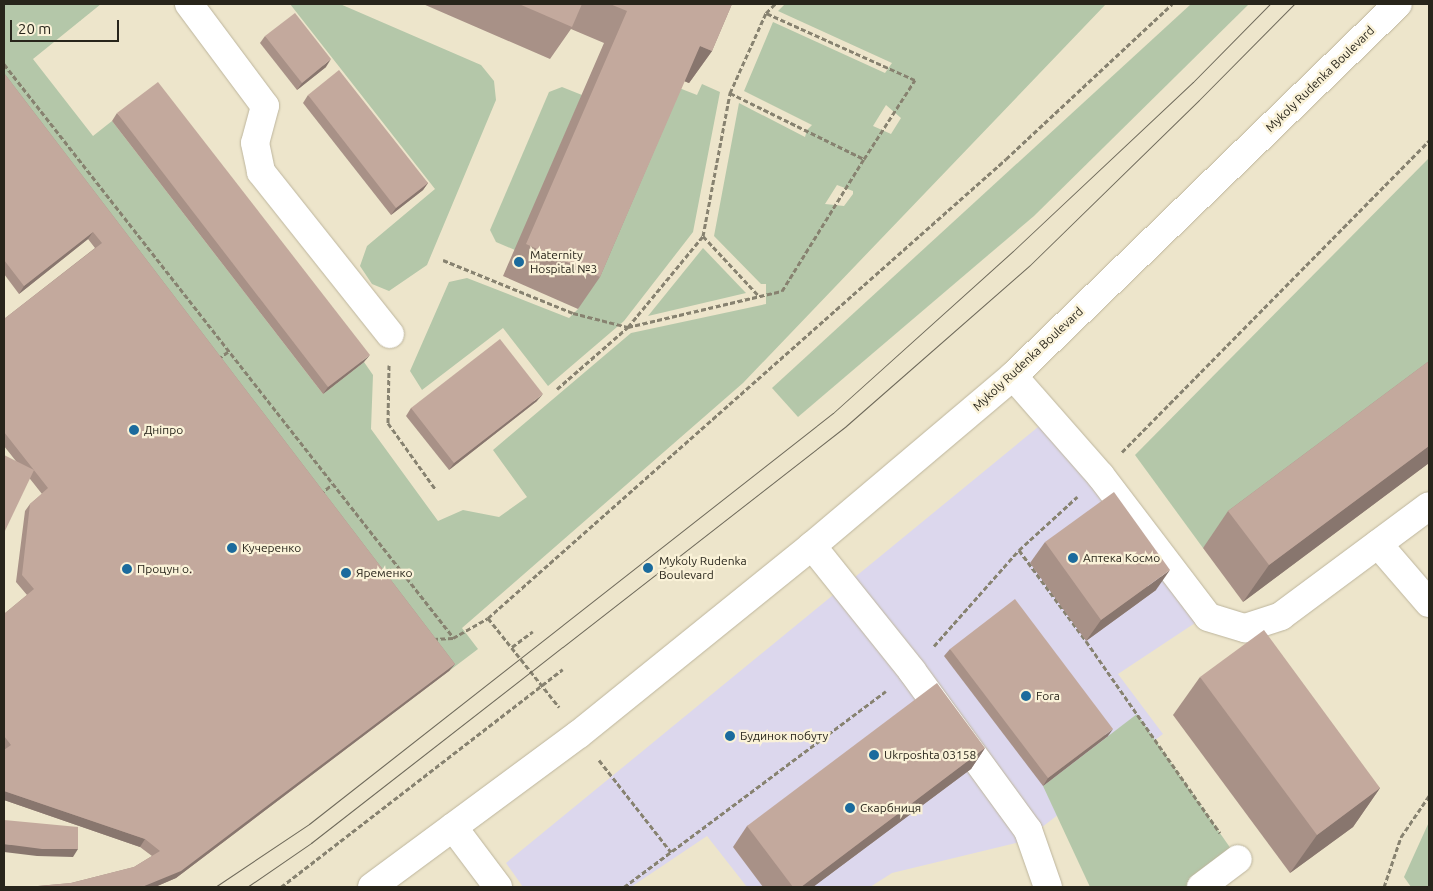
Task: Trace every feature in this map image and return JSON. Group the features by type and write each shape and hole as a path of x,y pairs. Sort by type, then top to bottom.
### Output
{"street":[{"path":"189,4 265,106 255,143 261,172 390,334"},
{"name":"Mykoly Rudenka Boulevard","path":"372,887 579,734 812,546 1013,376 1398,4"},
{"path":"1013,376 1100,475 1208,618 1246,628 1281,616 1429,506"},
{"path":"1378,544 1429,603"},
{"path":"812,546 912,671 1028,830 1048,887"},
{"path":"453,827 498,887"},
{"path":"1201,887 1238,859"}],"path":[{"path":"557,389 628,327 703,236 730,93 766,13 775,4"},
{"path":"424,640 453,638 488,618 1006,158 1172,4"},
{"path":"443,260 573,313 628,327 782,291 915,80 766,13"},
{"path":"4,64 453,638"},
{"path":"730,93 864,159"},
{"path":"624,887 912,671 1019,550 1100,475 1429,142"},
{"path":"703,236 759,296"},
{"path":"390,334 388,423 436,490"},
{"path":"213,363 229,352"},
{"path":"316,498 333,484"},
{"path":"1019,550 1086,641 1238,859"},
{"path":"512,647 533,631"},
{"path":"281,887 563,669"},
{"path":"1384,887 1401,837 1429,796"}],"shaded area":[{"path":"1043,423 1195,623 1118,674 1163,734 1024,841 892,873 870,887 747,887 707,836 631,887 523,887 506,863"}],"green space":[{"path":"4,4 101,4 33,59 93,136 112,121 323,394 364,362 373,375 371,429 438,521 463,510 499,517 527,497 493,450 631,333 766,304 766,284 761,284 714,236 739,103 805,137 807,130 812,125 744,91 773,22 885,73 892,63 778,11 785,4 1106,4 743,383 462,628 478,649 449,671 4,87","holes":["886,105 901,118 891,134 873,126","837,185 853,191 853,194 844,206 825,204"]},
{"path":"290,4 340,4 481,65 494,81 496,100 427,265 389,291 372,284 360,266 367,246 435,189"},
{"path":"1191,4 1249,4 1034,216 798,417 772,388"},
{"path":"702,84 720,92 693,232 624,321 548,386 503,328 422,390 410,371 449,282 467,278 569,318 578,309 674,86 697,95"},
{"path":"562,87 582,95 515,250 496,242 490,230 549,92"},
{"path":"1429,158 1429,379 1203,548 1135,455"},
{"path":"703,248 746,293 648,316"},
{"path":"1137,714 1238,859 1201,887 1090,887 1043,786"},
{"path":"1429,822 1429,887 1411,887 1404,877"}],"building":[{"path":"519,4 582,4 572,27"},
{"path":"610,4 732,4 712,51 700,46 600,277 526,244 627,11"},
{"path":"295,13 331,59 302,83 265,36"},
{"path":"339,70 428,183 396,208 308,95"},
{"name":"Дніпро","path":"4,73 455,664 181,871 142,887 27,887 71,883 134,867 160,851 145,839 4,791 4,750 11,745 4,736 4,614 34,589 22,575 30,504 48,488 4,432 4,319 102,243 93,232 24,286 4,260"},
{"path":"158,82 370,355 328,387 117,113"},
{"path":"500,339 543,394 454,463 411,408"},
{"path":"1429,361 1429,446 1269,565 1228,511"},
{"path":"4,455 34,470 4,533"},
{"path":"1114,492 1170,570 1101,620 1045,542"},
{"path":"1015,599 1113,729 1048,778 950,649"},
{"path":"1264,630 1380,788 1317,835 1200,677"},
{"path":"937,683 985,748 801,887 793,887 747,826"},
{"path":"4,820 78,827 78,849 42,849 4,844"}],"tram line":[{"path":"215,887 309,824 833,413 1013,251 1193,82 1270,4"},
{"path":"247,887 311,843 846,426 1030,265 1294,4"}],"place":[{"name":"Maternity Hospital №3","path":"519,262"},
{"name":"Дніпро","path":"134,430"},
{"name":"Кучеренко","path":"232,548"},
{"name":"Аптека Космо","path":"1073,558"},
{"name":"Mykoly Rudenka Boulevard","path":"648,568"},
{"name":"Процун о.","path":"127,569"},
{"name":"Яременко","path":"346,573"},
{"name":"Fora","path":"1026,696"},
{"name":"Будинок побуту","path":"730,736"},
{"name":"Ukrposhta 03158","path":"874,755"},
{"name":"Скарбниця","path":"850,808"}]}
